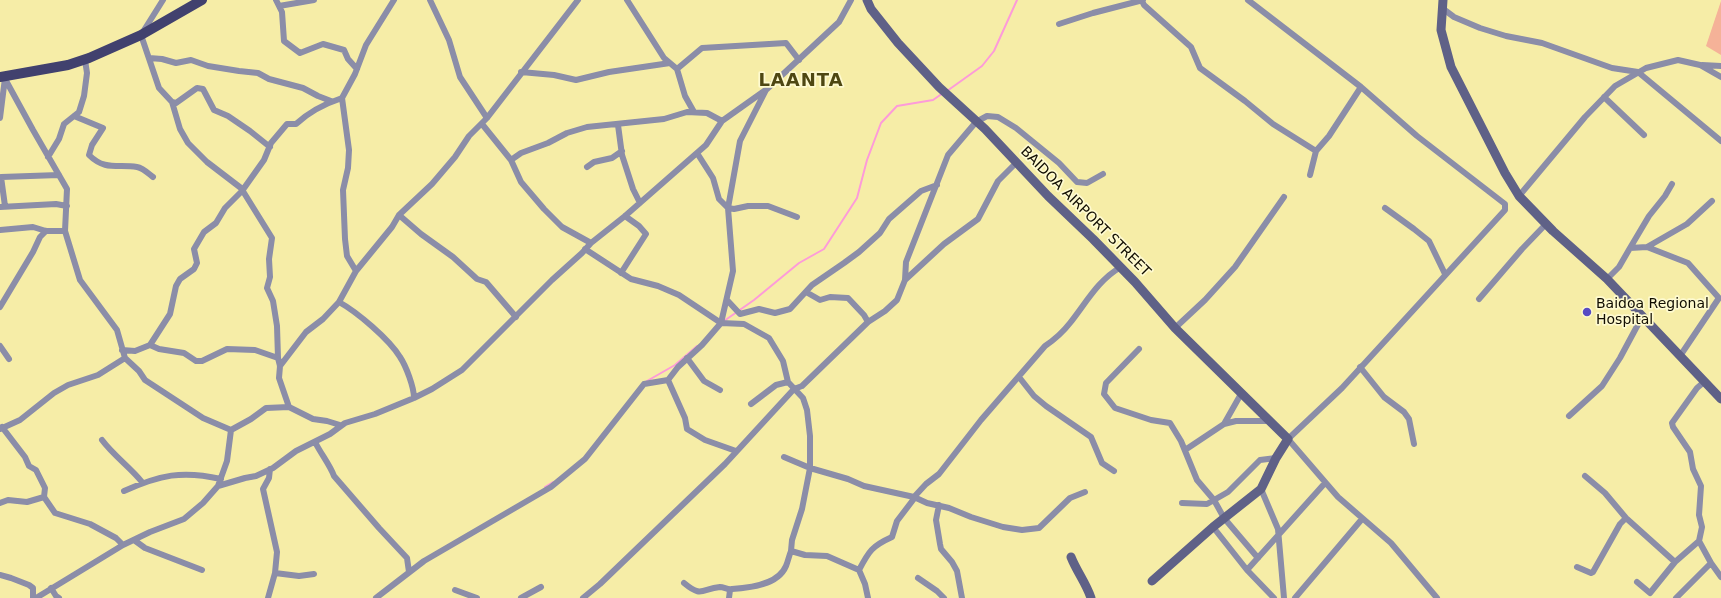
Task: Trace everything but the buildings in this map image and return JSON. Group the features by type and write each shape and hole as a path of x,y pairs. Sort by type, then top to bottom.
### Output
{"main road":[{"path":"2,77 68,65 85,60 141,35 202,0"}],"street":[{"path":"163,0 141,35 159,88 172,102 180,129 188,142 207,162 241,188 272,238 269,259 270,276 267,288 273,301 277,326 278,358 280,366 279,378 289,407"},
{"path":"314,0 278,3 282,12 284,41 300,53 323,44 344,50 348,59 357,69"},
{"path":"356,271 347,256 345,239 343,190 348,168 349,150 342,98 357,69 366,46 394,0"},
{"path":"430,0 449,40 460,77 487,118"},
{"path":"280,366 306,332 323,319 339,302 356,271 392,227 399,215 432,184 455,157 578,0"},
{"path":"627,0 664,58 677,69 685,96 694,112"},
{"path":"218,486 256,476 270,469 296,451 330,434 340,425 375,414 414,398 432,389 462,370 590,243 625,216 706,145 722,121 767,89 839,22 851,0"},
{"name":"BAIDOA AIRPORT STREET","path":"868,0 871,9 898,43 951,100 985,129 1048,196 1104,250 1175,328 1288,439"},
{"path":"1152,581 1213,527 1261,489 1276,458 1288,439 1342,388 1504,210 1505,204 1417,136 1361,87 1248,0"},
{"path":"1059,24 1093,13 1143,1 1144,5 1190,47 1200,68 1245,101 1273,124 1316,151"},
{"path":"1443,4 1454,17 1480,28 1506,36 1542,43 1612,68 1638,72 1721,141"},
{"path":"1443,4 1441,30 1451,67 1505,174 1519,196 1546,224 1607,280 1721,399"},
{"path":"677,69 702,48 786,43 799,60"},
{"path":"149,58 162,59 176,63 191,60 208,66 239,72 258,73 269,79 303,88 332,101"},
{"path":"48,157 59,139 64,124 79,112 84,96 87,73 85,60"},
{"path":"1519,196 1585,117 1615,86 1646,68 1678,60 1700,65 1721,66"},
{"path":"521,72 554,75 576,80 617,71 670,63"},
{"path":"1700,65 1721,77"},
{"path":"0,118 5,86 2,77"},
{"path":"2,77 67,189 65,231 80,280 117,330 125,358 139,371 145,380 203,418 231,430"},
{"path":"1310,175 1316,151 1329,136 1361,87"},
{"path":"172,102 176,103 197,88 204,90 214,110 228,116 250,131 270,148"},
{"path":"376,598 424,561 551,487 585,459 644,384 668,380 721,323 733,271 728,208 740,141 767,89"},
{"path":"122,350 135,351 150,345 170,314 176,286 180,279 194,269 197,263 194,249 204,232 216,223 225,208 242,191 264,160 271,143 287,124 296,124 309,112 342,98"},
{"path":"1604,98 1644,135"},
{"path":"511,160 521,153 548,143 567,133 587,127 618,125 664,119 687,112 707,113 722,121"},
{"path":"74,116 103,128 92,145 89,155 95,161 109,167 139,167 153,177"},
{"path":"583,598 600,584 736,451 794,389 802,386 868,322 897,300 905,280 906,262 948,155 976,122 987,116 998,117 1016,128 1059,162 1077,182 1087,183 1103,174"},
{"path":"482,124 511,160 521,182 544,209 562,227 590,243"},
{"path":"618,125 622,151 633,189 640,202"},
{"path":"587,167 594,162 612,158 622,151"},
{"path":"697,153 713,178 719,199 728,208 734,209 748,206 768,206 797,217"},
{"path":"905,280 944,244 978,219 998,181 1016,163"},
{"path":"59,175 0,175 2,206 56,204 67,206"},
{"path":"1607,280 1619,267 1649,216 1665,196 1672,184"},
{"path":"740,314 759,309 775,313 790,309 812,284 859,252 880,233 889,219 920,191 937,185"},
{"path":"1175,328 1205,300 1235,267 1284,197"},
{"path":"1648,247 1687,224 1712,201"},
{"path":"1385,208 1414,228 1428,242 1445,274"},
{"path":"399,215 421,234 453,257 477,280 486,282 516,317"},
{"path":"621,273 646,234 639,226 625,216"},
{"path":"1479,299 1522,249 1546,224"},
{"path":"0,230 33,227 46,231 65,231"},
{"path":"0,307 40,238 46,231"},
{"path":"1630,248 1648,247 1688,263 1719,298 1680,356"},
{"path":"585,249 631,279 658,286 679,296 721,323 744,324 769,338 783,361 788,382 802,398 807,410 810,436 810,468 802,509 792,540 791,551 786,567 780,574 767,582 756,586 730,590 721,587 702,592 694,592 684,583"},
{"path":"1104,250 1111,263 1109,274"},
{"path":"859,570 864,559 877,543 892,537 897,521 914,497 926,484 939,474 981,420 1045,346 1055,339 1070,323 1102,280 1120,267"},
{"path":"806,292 820,300 830,297 848,298 864,315 868,322"},
{"path":"727,300 740,314 744,324"},
{"path":"339,302 363,320 398,353 414,391 414,398"},
{"path":"1569,416 1602,386 1620,358 1642,317"},
{"path":"150,345 159,349 184,353 196,361 202,361 227,349 255,350 278,358"},
{"path":"0,346 9,359"},
{"path":"1139,349 1106,383 1104,394 1115,408 1151,420 1170,423 1185,450 1197,480 1214,500 1224,518 1258,558"},
{"path":"123,545 116,538 90,524 55,513 44,498 45,488 36,470 29,466 25,457 1,428 20,420 68,385 98,375 125,358"},
{"path":"688,358 704,381 720,390"},
{"path":"1360,368 1384,396 1404,412 1409,420 1414,444"},
{"path":"1019,377 1034,396 1091,437 1102,463 1114,471"},
{"path":"668,380 685,418 687,429 705,440 736,451"},
{"path":"751,404 776,385 788,382"},
{"path":"1637,582 1650,593 1674,562 1699,541 1702,527 1699,515 1701,486 1693,469 1690,452 1673,427 1672,422 1697,388 1704,382"},
{"path":"1224,424 1241,394"},
{"path":"231,430 251,419 266,408 289,407 313,419 340,425"},
{"path":"1185,450 1224,424 1236,421 1269,421"},
{"path":"36,598 50,588 123,545 150,532 184,519 204,503 218,486 221,479 227,461 231,430"},
{"path":"1288,439 1338,497 1391,543 1437,598"},
{"path":"102,440 107,447 132,469 142,482"},
{"path":"315,442 322,457 331,468 334,476 407,558 409,572"},
{"path":"784,457 810,468 848,479 864,486 914,497 927,503 958,511 971,517 1008,528 1022,530 1039,528 1070,498 1085,492"},
{"path":"1182,503 1207,504 1228,492 1260,460 1276,458"},
{"path":"268,598 275,573 277,552 263,489 269,478 270,469"},
{"path":"124,490 142,482 170,475 203,475 221,479"},
{"path":"1585,476 1605,493 1626,518 1674,562"},
{"path":"1247,570 1326,483"},
{"path":"1261,489 1278,529 1284,598"},
{"path":"0,503 8,500 27,502 44,498"},
{"path":"939,505 936,520 941,549 952,562 957,571 962,598"},
{"path":"1577,567 1592,573 1593,572 1620,524 1626,518"},
{"path":"1294,598 1362,519"},
{"path":"1213,527 1247,570 1274,598"},
{"path":"134,540 145,548 202,570"},
{"path":"1699,541 1711,563 1721,577"},
{"path":"791,551 805,555 827,556 859,570 865,584 868,598"},
{"path":"1071,557 1077,571 1086,584 1091,598"},
{"path":"1676,598 1711,563"},
{"path":"275,573 299,576 314,574"},
{"path":"0,575 29,585 33,588 33,598"},
{"path":"918,578 937,591 944,598"},
{"path":"521,598 541,587"},
{"path":"50,588 59,598"},
{"path":"455,590 477,598"},
{"path":"729,598 730,590"}],"shaded area":[{"path":"1721,1 1721,55 1706,46"}],"waterway":[{"path":"947,91 982,66 994,51 1017,0"},
{"path":"724,321 754,300 799,263 824,249 857,198 867,160 881,123 897,106 933,100 943,93"},
{"path":"647,381 675,365 697,346"},
{"path":"545,487 553,482"}],"place":[{"name":"Baidoa Regional Hospital","path":"1587,312"}],"district":[{"name":"LAANTA","path":"801,81"}]}
